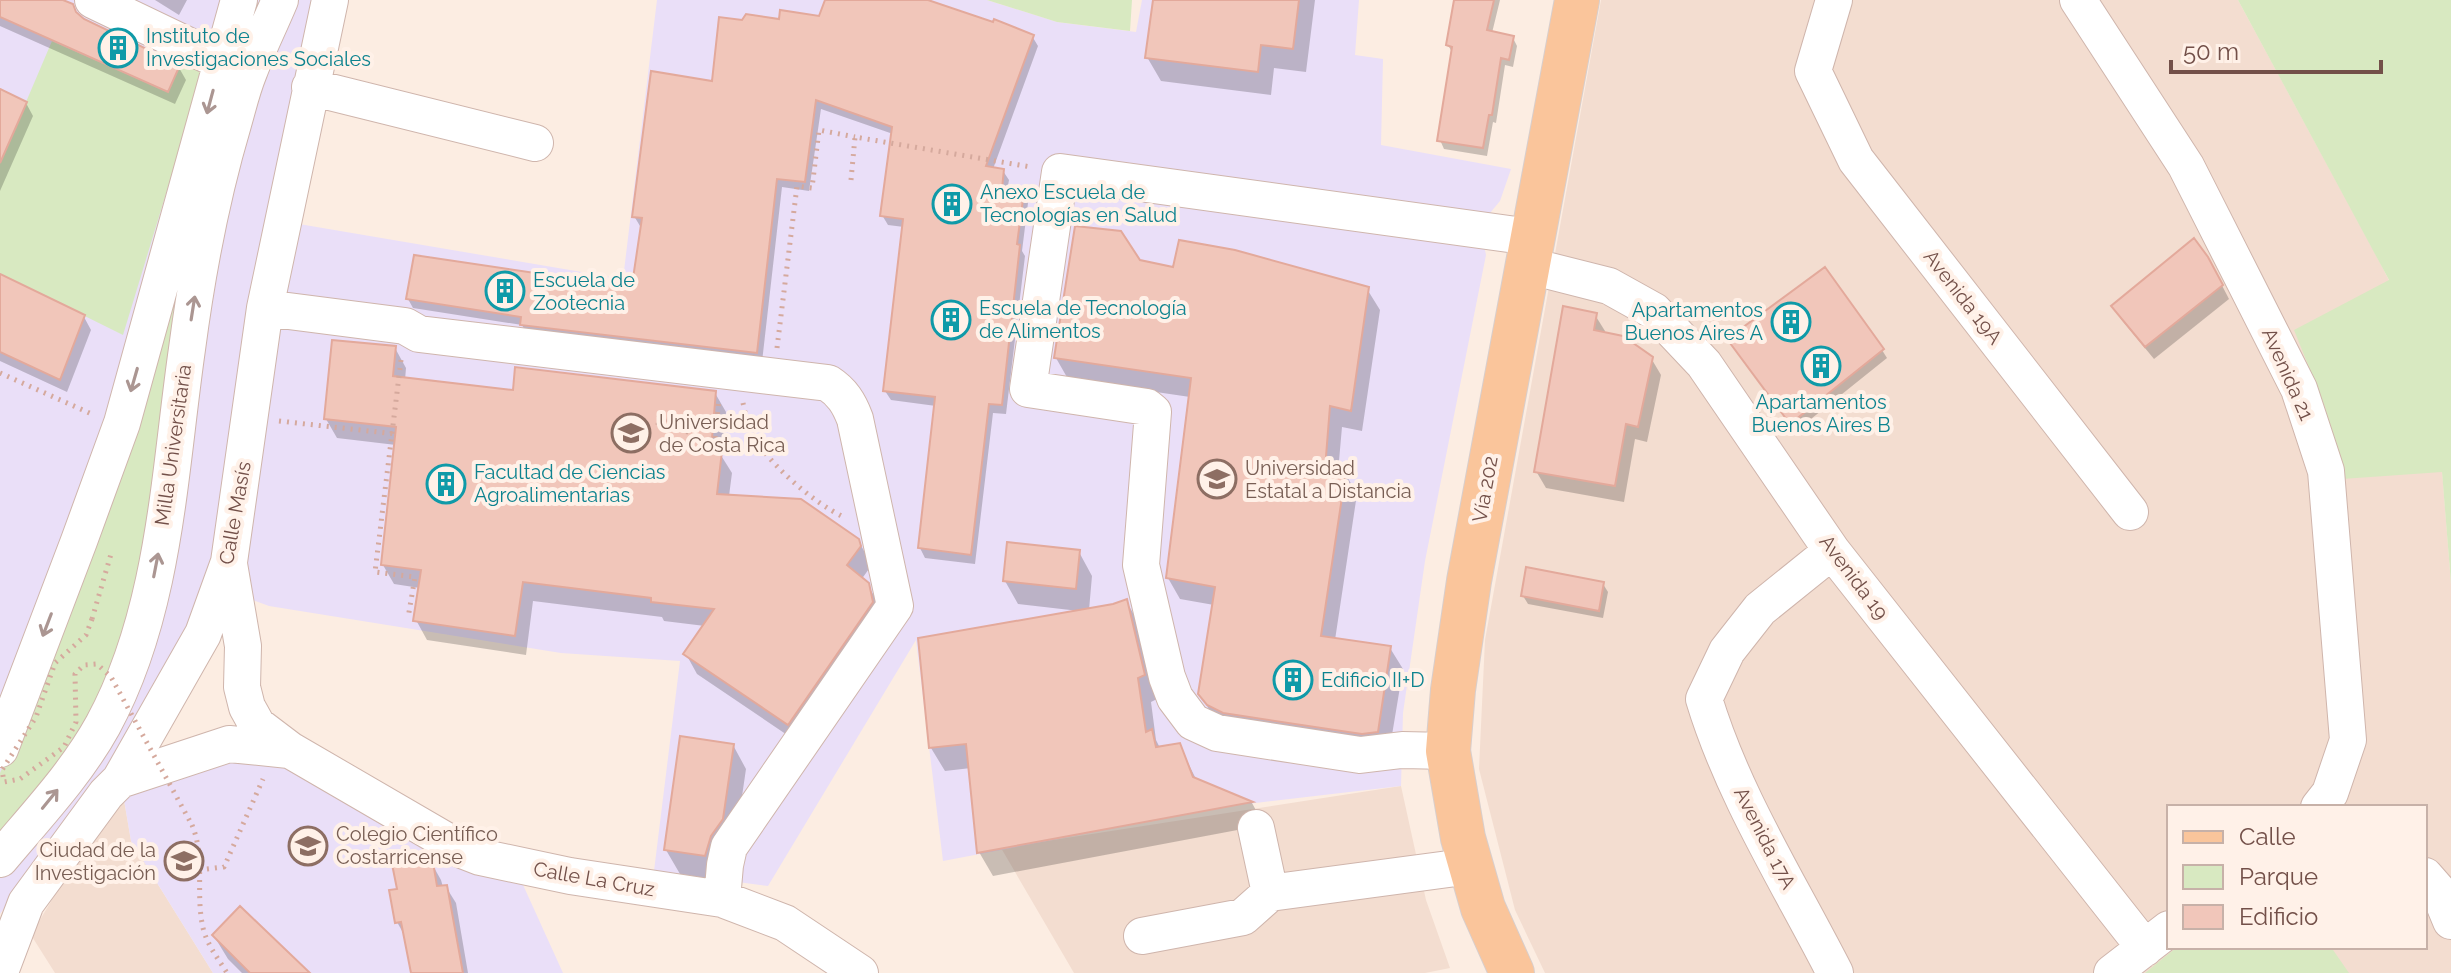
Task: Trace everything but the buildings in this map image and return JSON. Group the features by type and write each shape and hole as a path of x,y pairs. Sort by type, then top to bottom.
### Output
{"main road":[{"name":"Vía 202","path":"1512,973 1483,908 1463,838 1448,751 1453,690 1469,581 1577,0"}],"street":[{"path":"93,0 234,68"},
{"name":"Milla Universitaria","path":"0,859 55,793 96,735 139,641 157,559 204,246 219,172 234,68 239,0"},
{"name":"Milla Universitaria","path":"0,749 122,423 234,68 280,0"},
{"name":"Calle Masís","path":"0,972 26,903 106,794 120,780 203,634 229,562 265,308 330,0"},
{"name":"Avenida 19A","path":"1834,0 1813,71 1856,160 2130,512"},
{"name":"Avenida 21","path":"2078,0 2186,166 2299,389 2326,471 2348,740 2324,800"},
{"path":"310,87 535,143"},
{"path":"1060,172 1028,389 1147,407 1153,412 1141,565 1167,677 1175,698 1193,722 1217,733 1360,755 1402,750 1448,751"},
{"name":"Avenida 19","path":"1060,172 1528,251 1609,286 1654,311 1704,364 1832,551 2157,938"},
{"path":"265,308 405,326 419,334 828,383 846,399 855,419 895,606 729,847 722,899"},
{"name":"Avenida 17A","path":"1832,551 1760,609 1727,651 1704,699 1716,738 1747,805 1835,973"},
{"name":"Calle La Cruz","path":"229,562 243,646 242,687 247,707 257,725 283,750 436,836 480,857 570,876 722,899 785,923 860,973"},
{"name":"Calle La Cruz","path":"120,780 229,744 283,750"},
{"path":"1256,828 1270,893"},
{"path":"1142,936 1243,917 1270,893 1471,866"},
{"path":"2427,878 2439,892 2451,921"},
{"path":"2112,973 2157,938"}],"path":[{"path":"777,352 797,186 812,188 819,130 1060,172"},
{"path":"851,180 855,137"},
{"path":"0,373 101,418 122,423"},
{"path":"658,425 659,417 670,420 695,437 715,440 720,388"},
{"path":"741,390 749,428 758,444 816,500 851,520"},
{"path":"278,432 279,419 393,433 375,572 415,577 408,618"},
{"path":"92,619 86,635 55,663 36,717 2,770 4,782 20,779 64,747 76,722 75,674 84,665 97,664 111,677 192,825 198,841 202,924 208,943 227,973"},
{"path":"199,870 224,867 283,750"}],"shaded area":[{"path":"0,0 313,0 215,559 188,630 108,771 95,782 0,914"},
{"path":"657,0 987,0 1057,22 1136,32 1142,0 1359,0 1355,55 1383,59 1381,145 1511,169 1500,201 1490,213 1478,217 1486,255 1425,561 1403,713 1401,786 1230,806 943,861 916,640 768,886 654,871 680,661 561,653 269,606 245,597 245,564 282,304 299,224 623,279"},
{"path":"1601,0 2238,0 2434,369 2451,584 2451,973 1545,973 1515,910 1479,769 1485,640"},
{"path":"230,755 284,760 519,876 563,973 213,973 131,841 124,800 137,785"},
{"path":"1401,786 1426,900 1450,968 1425,973 1074,973 1001,848"},
{"path":"124,800 131,841 213,973 55,973 31,935 94,829"}],"green space":[{"path":"987,0 1132,0 1130,31 1057,22"},
{"path":"2238,0 2451,0 2451,584 2442,472 2342,479 2325,407 2294,330 2389,280"},
{"path":"52,41 167,92 184,55 206,62 123,335 0,274 0,163"},
{"path":"211,121 168,429 112,690 0,842 0,773 25,715"},
{"path":"2175,949 2332,949 2349,973 2145,973"}],"place":[{"name":"Instituto de Investigaciones Sociales","path":"118,48"},
{"name":"Anexo Escuela de Tecnologías en Salud","path":"952,204"},
{"name":"Escuela de Zootecnia","path":"505,291"},
{"name":"Escuela de Tecnología de Alimentos","path":"951,320"},
{"name":"Apartamentos Buenos Aires A","path":"1791,322"},
{"name":"Apartamentos Buenos Aires B","path":"1821,366"},
{"name":"Universidad de Costa Rica","path":"631,433"},
{"name":"Universidad Estatal a Distancia","path":"1217,479"},
{"name":"Facultad de Ciencias Agroalimentarias","path":"446,484"},
{"name":"Edificio II+D","path":"1293,680"},
{"name":"Colegio Científico Costarricense","path":"308,846"},
{"name":"Ciudad de la Investigación","path":"184,861"}]}
